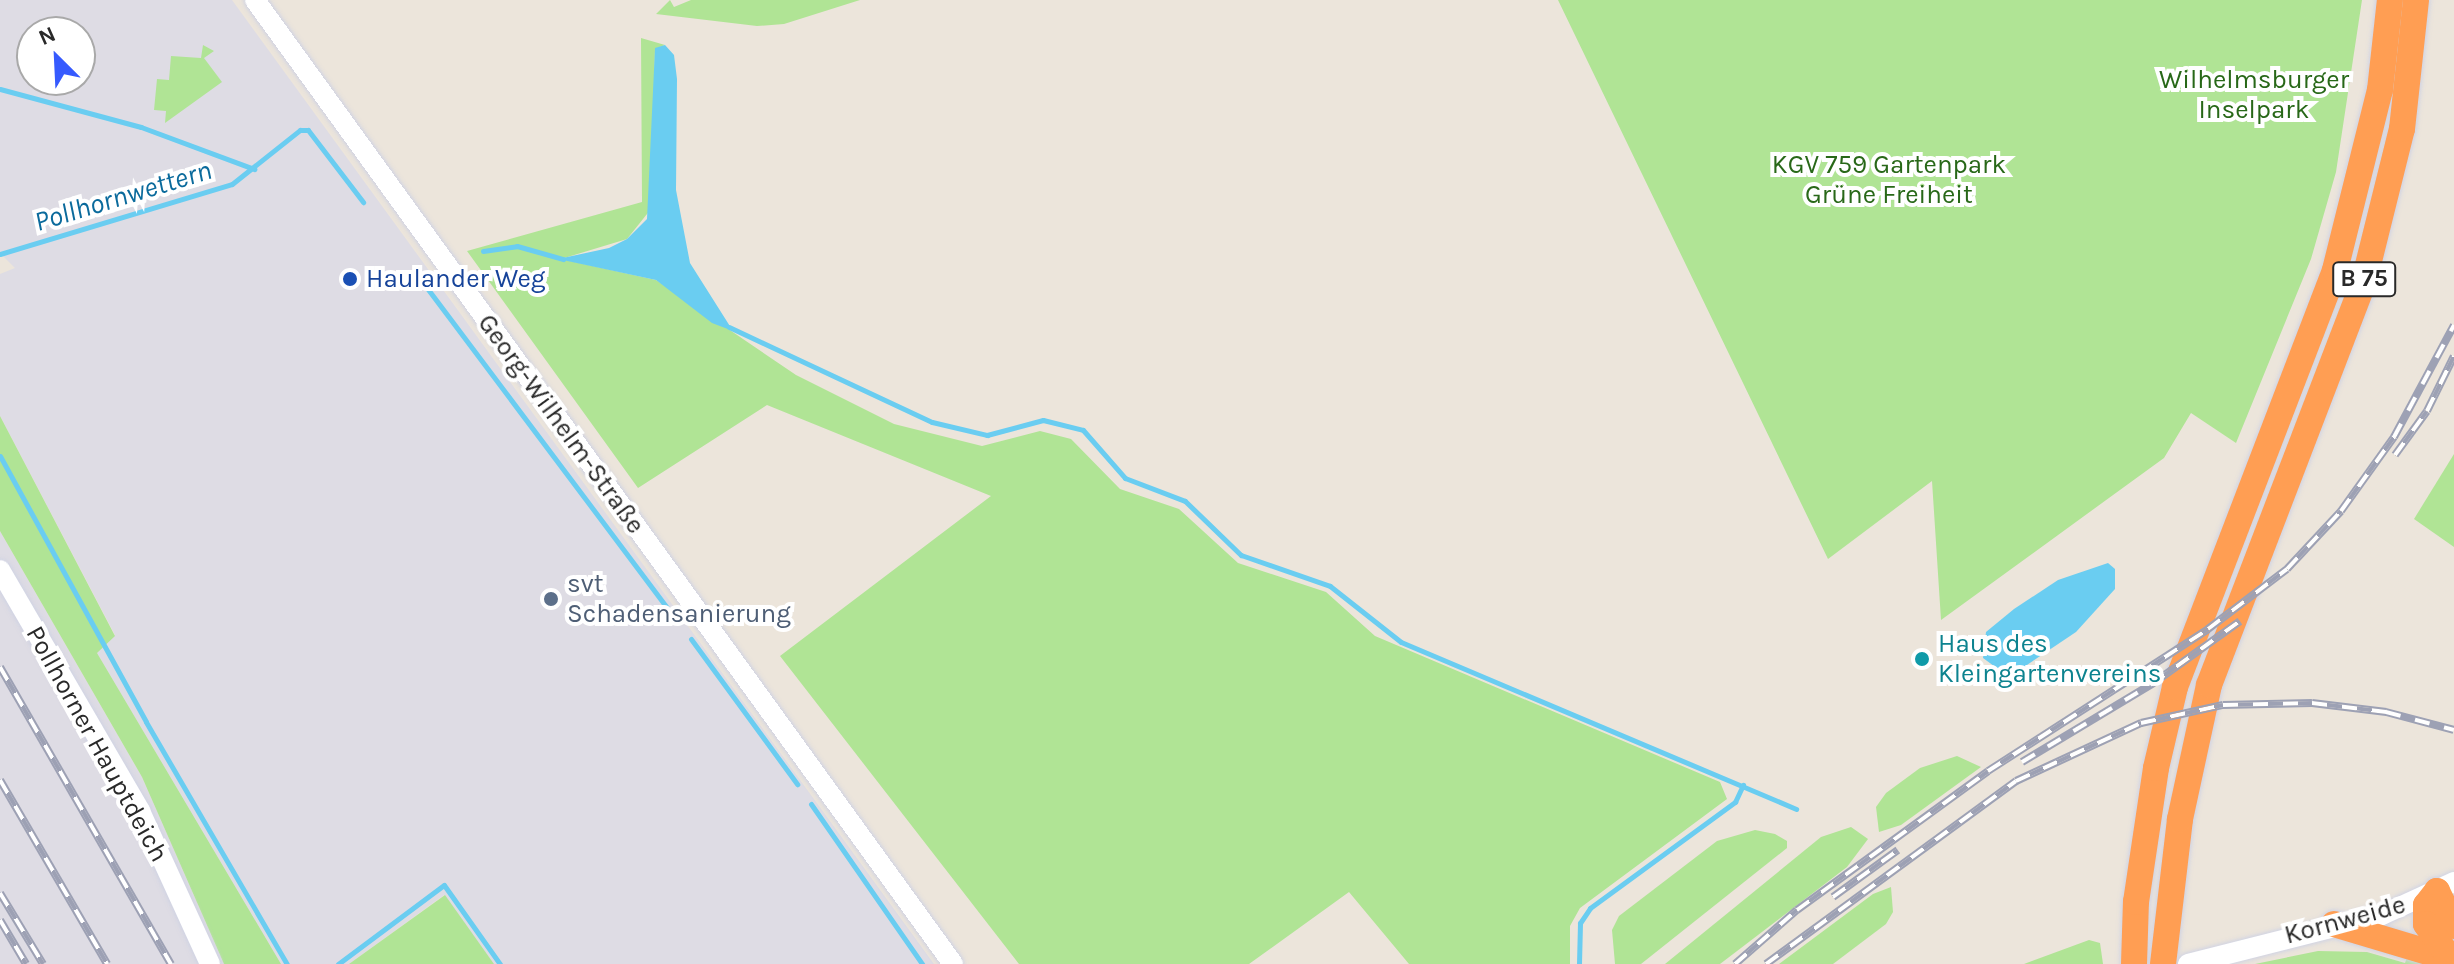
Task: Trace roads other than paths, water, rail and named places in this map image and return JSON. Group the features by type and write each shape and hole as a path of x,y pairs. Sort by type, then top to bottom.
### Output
{"highway":[{"name":"B 75","path":"2134,964 2136,902 2156,768 2175,687 2335,270 2380,90 2390,0"},
{"name":"B 75","path":"2163,964 2180,819 2209,685 2364,281 2402,129 2416,0"},
{"path":"2445,887 2424,914 2451,961"},
{"path":"2445,887 2454,926"},
{"path":"2334,924 2451,961"}],"main road":[{"name":"Georg-Wilhelm-Straße","path":"255,0 953,964"},
{"name":"Pollhorner Hauptdeich","path":"0,570 140,811 210,964"},
{"name":"Kornweide","path":"2190,963 2334,924 2382,915 2445,887"}],"water":[{"path":"665,45 674,55 677,79 676,190 690,263 733,331 712,323 656,280 558,259 609,248 627,239 647,219 655,48"},
{"path":"2108,563 2115,569 2115,589 2076,632 2009,677 1983,658 1986,632 2014,609 2058,580"}],"waterway":[{"path":"0,89 141,127 254,169"},
{"name":"Pollhornwettern","path":"0,254 232,184 300,130 308,130 363,202"},
{"path":"483,251 517,246 563,259"},
{"path":"439,280 427,288 674,617"},
{"path":"729,327 932,422 987,435 1043,420 1083,430 1125,478 1185,501 1241,555 1330,586 1401,642 1796,809"},
{"path":"0,456 146,722 287,964"},
{"path":"691,639 797,784"},
{"path":"1579,964 1580,923 1590,908 1735,802 1743,785"},
{"path":"811,804 922,964"},
{"path":"338,964 444,885 500,964"}],"railway":[{"path":"1735,964 1797,910 1988,771 2208,629 2287,569 2341,511 2394,437 2454,325"},
{"path":"2395,455 2427,411 2454,356"},
{"path":"2022,762 2152,684 2240,621"},
{"path":"0,667 171,964"},
{"path":"1766,964 2016,781 2141,723 2223,705 2312,703 2386,712 2454,730"},
{"path":"0,780 107,964"},
{"path":"1833,897 1898,850"},
{"path":"0,893 43,964"},
{"path":"0,920 26,964"}],"place":[{"name":"Haulander Weg","path":"350,279"},
{"name":"svt Schadensanierung","path":"551,599"},
{"name":"Haus des Kleingartenvereins","path":"1922,659"}],"park label":[{"name":"Wilhelmsburger Inselpark","path":"2254,95"},
{"name":"KGV 759 Gartenpark Grüne Freiheit","path":"1889,180"}]}
